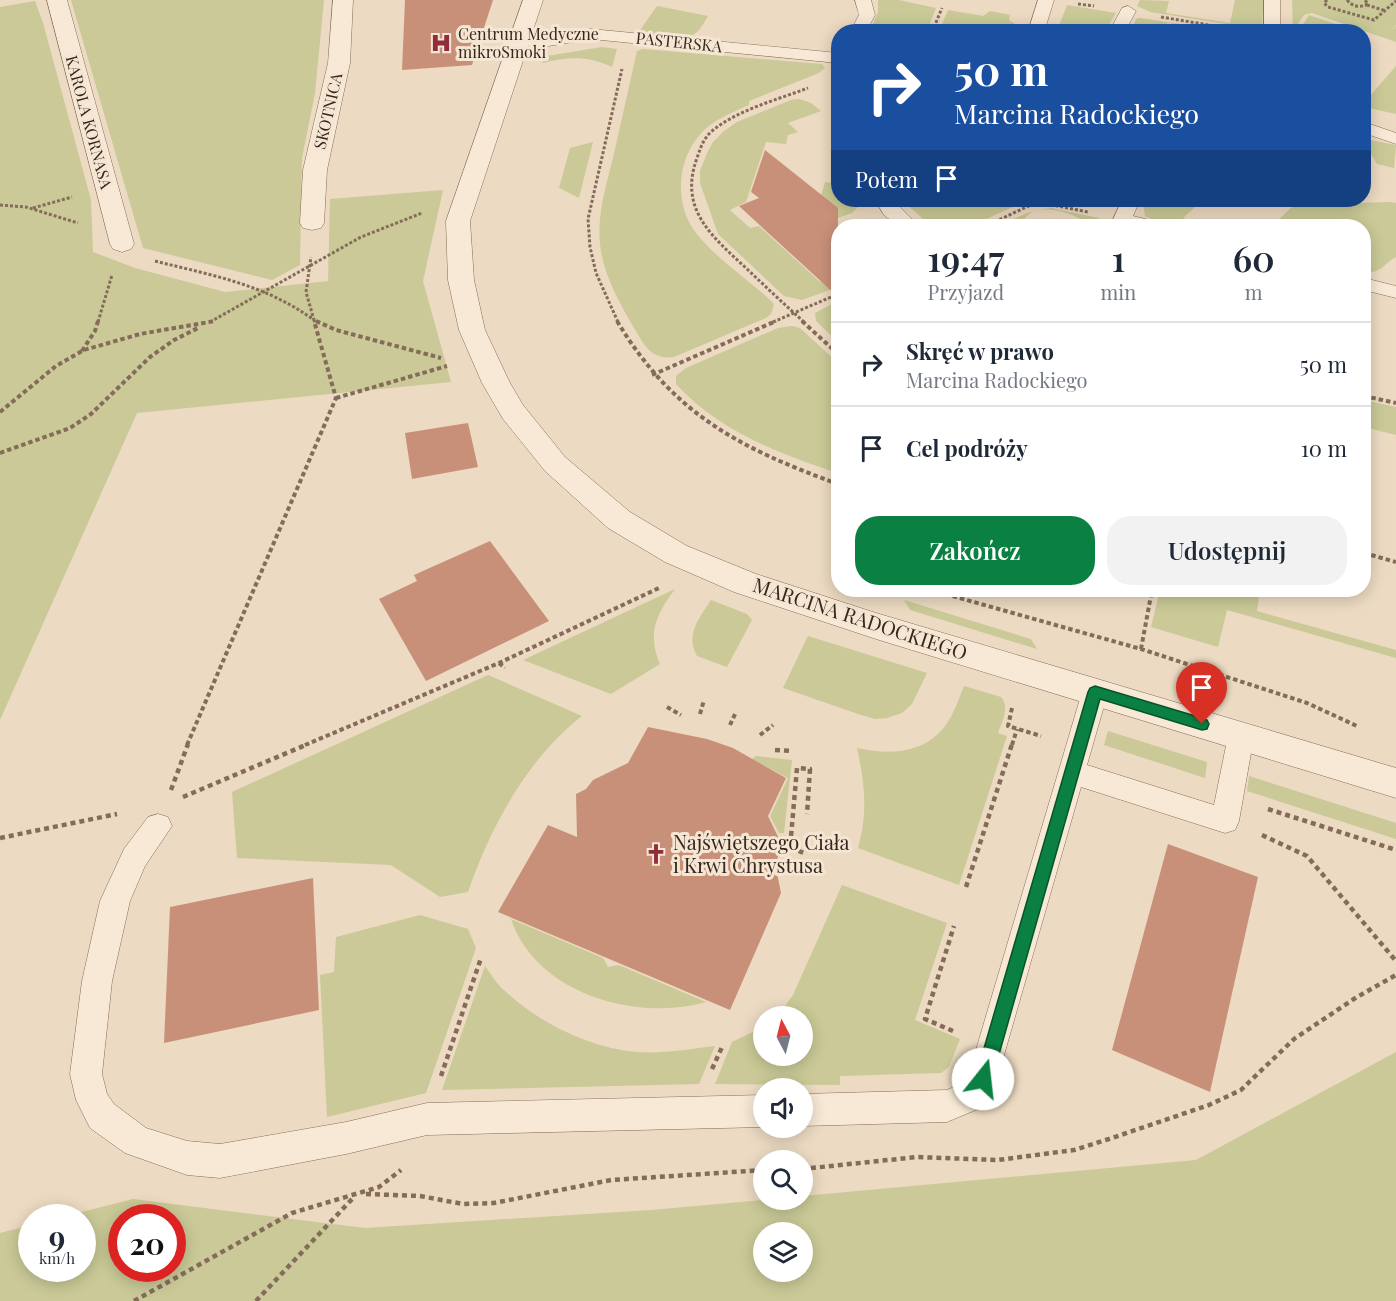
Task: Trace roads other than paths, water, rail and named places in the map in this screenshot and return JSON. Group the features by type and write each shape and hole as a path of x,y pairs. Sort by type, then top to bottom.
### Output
{"street":[{"name":"KAROLA KORNASA","path":"57,0 124,245"},
{"name":"SKOTNICA","path":"312,223 315,170 339,63 343,0"},
{"name":"MARCINA RADOCKIEGO","path":"533,0 458,221 461,280 472,330 482,355 513,412 555,464 619,520 676,554 745,583 876,626 1396,783"}],"lane":[{"path":"862,0 867,15 862,24"},
{"path":"1038,24 1046,0"},
{"path":"1272,0 1272,24"},
{"path":"1121,24 1128,12"},
{"name":"PASTERSKA","path":"520,40 542,42 591,34 831,57"},
{"path":"1371,131 1396,139"},
{"path":"888,207 901,219"},
{"path":"1371,286 1394,292"},
{"path":"813,1110 947,1106 967,1098 983,1079 1095,692"},
{"path":"1074,760 1227,809 1241,736"},
{"path":"162,815 134,858 114,900 97,981 86,1074 92,1100 102,1116 137,1141 187,1158 220,1161 346,1138 427,1119 753,1111"}],"place":[{"name":"Centrum Medyczne mikroSmoki","path":"441,43"},
{"name":"Najświętszego Ciała i Krwi Chrystusa","path":"656,854"}]}
